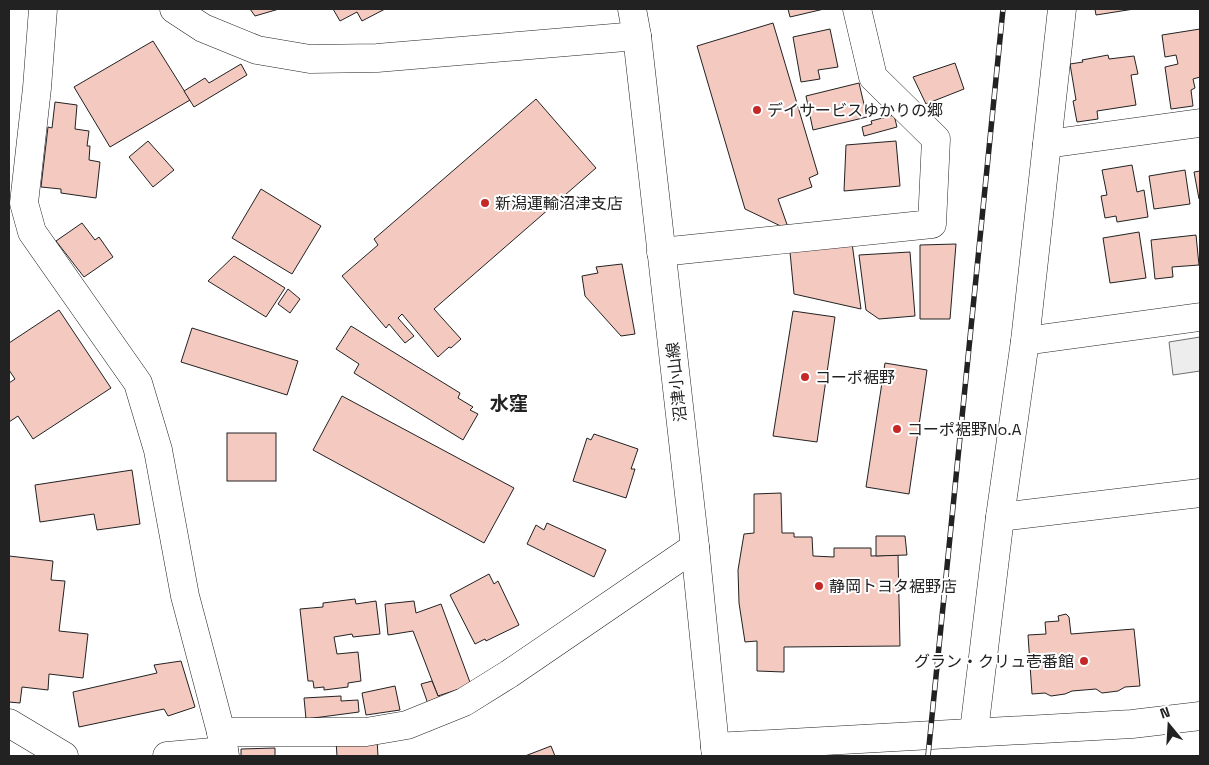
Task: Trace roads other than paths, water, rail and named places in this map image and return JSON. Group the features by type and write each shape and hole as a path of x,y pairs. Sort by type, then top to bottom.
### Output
{"street":[{"path":"42,9 37,88 24,203 32,232 138,384 158,450 185,596 223,746"},
{"path":"174,9 203,28 258,50 310,59 377,58 637,36"},
{"name":"沼津小山線","path":"632,9 637,36 695,547 715,752"},
{"path":"661,252 932,224 936,139 873,77 857,9"},
{"path":"974,731 1000,517 1025,341 1062,9"},
{"path":"1046,144 1200,123"},
{"path":"1025,341 1200,317"},
{"path":"1000,517 1200,493"},
{"path":"167,756 223,746 366,732 407,725 464,702 509,674 695,547"},
{"path":"715,752 974,731 1132,724 1200,716"},
{"path":"9,723 64,756"}],"railway":[{"path":"928,756 1003,9"}],"place":[{"name":"デイサービスゆかりの郷","path":"757,110"},
{"name":"新潟運輸沼津支店","path":"485,203"},
{"name":"コーポ裾野","path":"805,377"},
{"name":"コーポ裾野No.A","path":"897,429"},
{"name":"静岡トヨタ裾野店","path":"819,586"},
{"name":"グラン・クリュ壱番館","path":"1084,661"}],"district":[{"name":"水窪","path":"509,403"}]}
